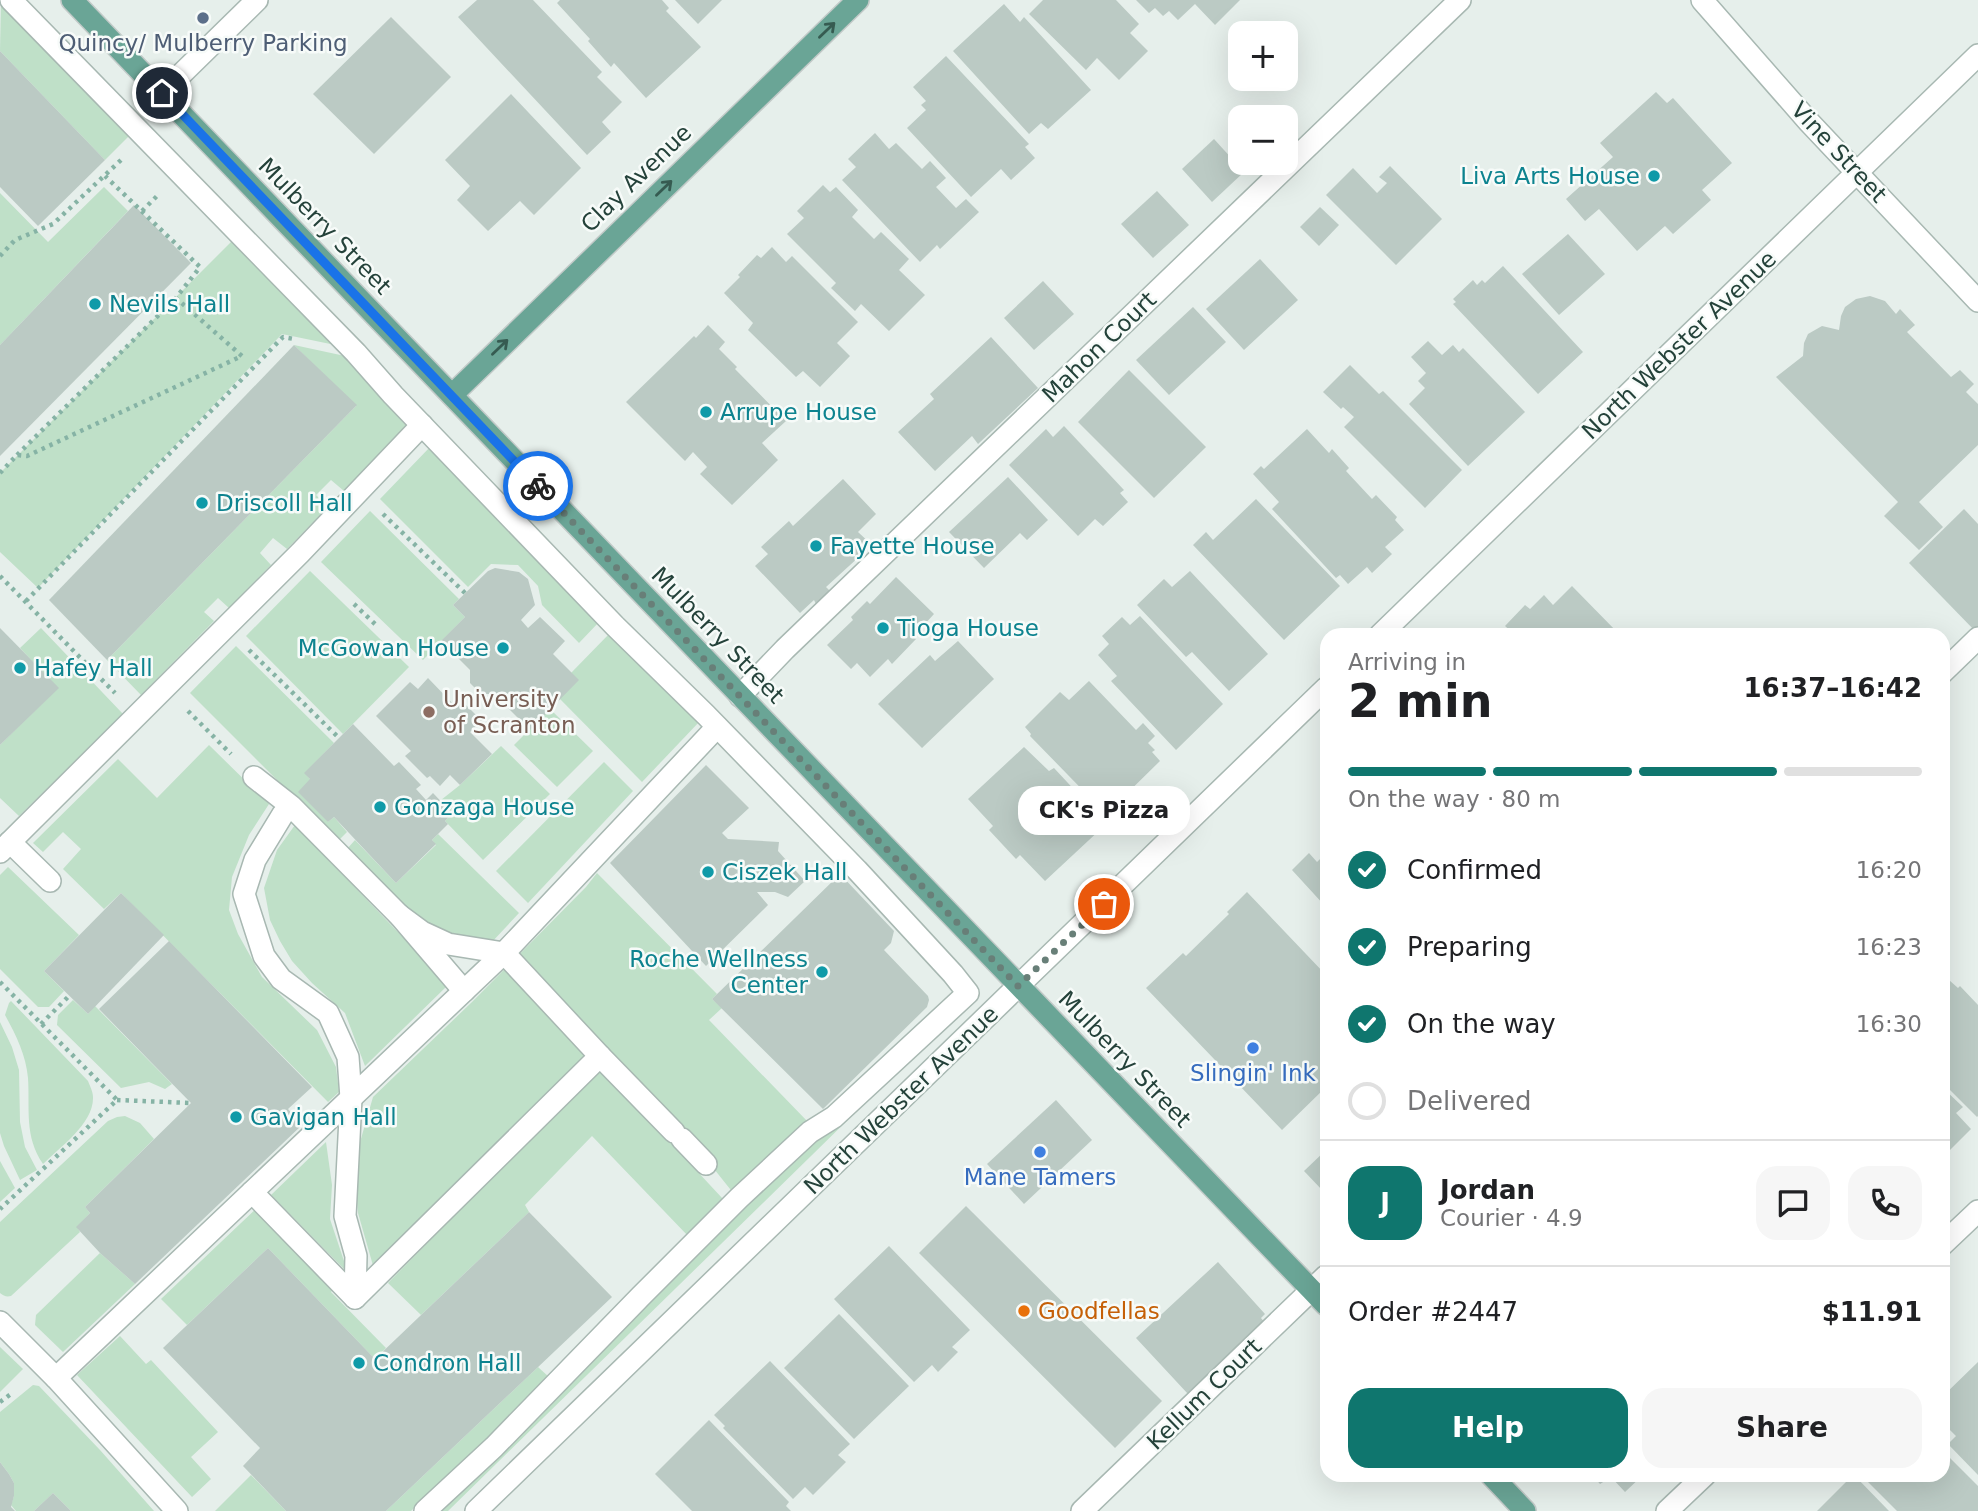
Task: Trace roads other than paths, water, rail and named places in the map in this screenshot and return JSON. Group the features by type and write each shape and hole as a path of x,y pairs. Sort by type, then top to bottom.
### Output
{"main road":[{"name":"Mulberry Street","path":"72,0 1018,986 1320,1289"},
{"name":"Clay Avenue","path":"452,395 858,0"},
{"path":"1497,1482 1525,1511"}],"street":[{"path":"11,0 356,353 615,626 857,870 968,993 834,1117 810,1132 739,1198 494,1447 425,1511"},
{"path":"162,93 257,0"},
{"name":"Mahon Court","path":"740,696 785,649 1460,0"},
{"name":"Vine Street","path":"1702,0 1810,122 1978,301"},
{"name":"North Webster Avenue","path":"1387,628 1978,55"},
{"path":"50,881 5,847 309,544 422,425"},
{"path":"1950,665 1978,638"},
{"name":"North Webster Avenue","path":"476,1511 1320,694"},
{"path":"56,1378 504,953 717,727"},
{"path":"254,777 291,806 399,915 464,991"},
{"path":"283,814 255,860 244,894 264,956 281,979 328,1013 348,1058 351,1098 345,1216 356,1256 355,1298"},
{"path":"399,915 422,932 448,944 504,953 706,1164"},
{"path":"355,1298 600,1056"},
{"path":"252,1192 355,1298"},
{"path":"1950,1237 1978,1211"},
{"name":"Kellum Court","path":"1082,1511 1320,1293"},
{"path":"0,1322 56,1378 177,1511"},
{"path":"1668,1511 1697,1482"}],"place":[{"name":"Quincy/ Mulberry Parking","path":"203,18"},
{"name":"Liva Arts House","path":"1654,176"},
{"name":"Nevils Hall","path":"95,304"},
{"name":"Arrupe House","path":"706,412"},
{"name":"Driscoll Hall","path":"202,503"},
{"name":"Fayette House","path":"816,546"},
{"name":"Tioga House","path":"883,628"},
{"name":"McGowan House","path":"503,648"},
{"name":"Hafey Hall","path":"20,668"},
{"name":"University of Scranton","path":"429,712"},
{"name":"Gonzaga House","path":"380,807"},
{"name":"Ciszek Hall","path":"708,872"},
{"name":"CK's Pizza","path":"1104,904"},
{"name":"Roche Wellness Center","path":"822,972"},
{"name":"Slingin' Ink","path":"1253,1048"},
{"name":"Gavigan Hall","path":"236,1117"},
{"name":"Mane Tamers","path":"1040,1152"},
{"name":"Goodfellas","path":"1024,1311"},
{"name":"Condron Hall","path":"359,1363"}]}
